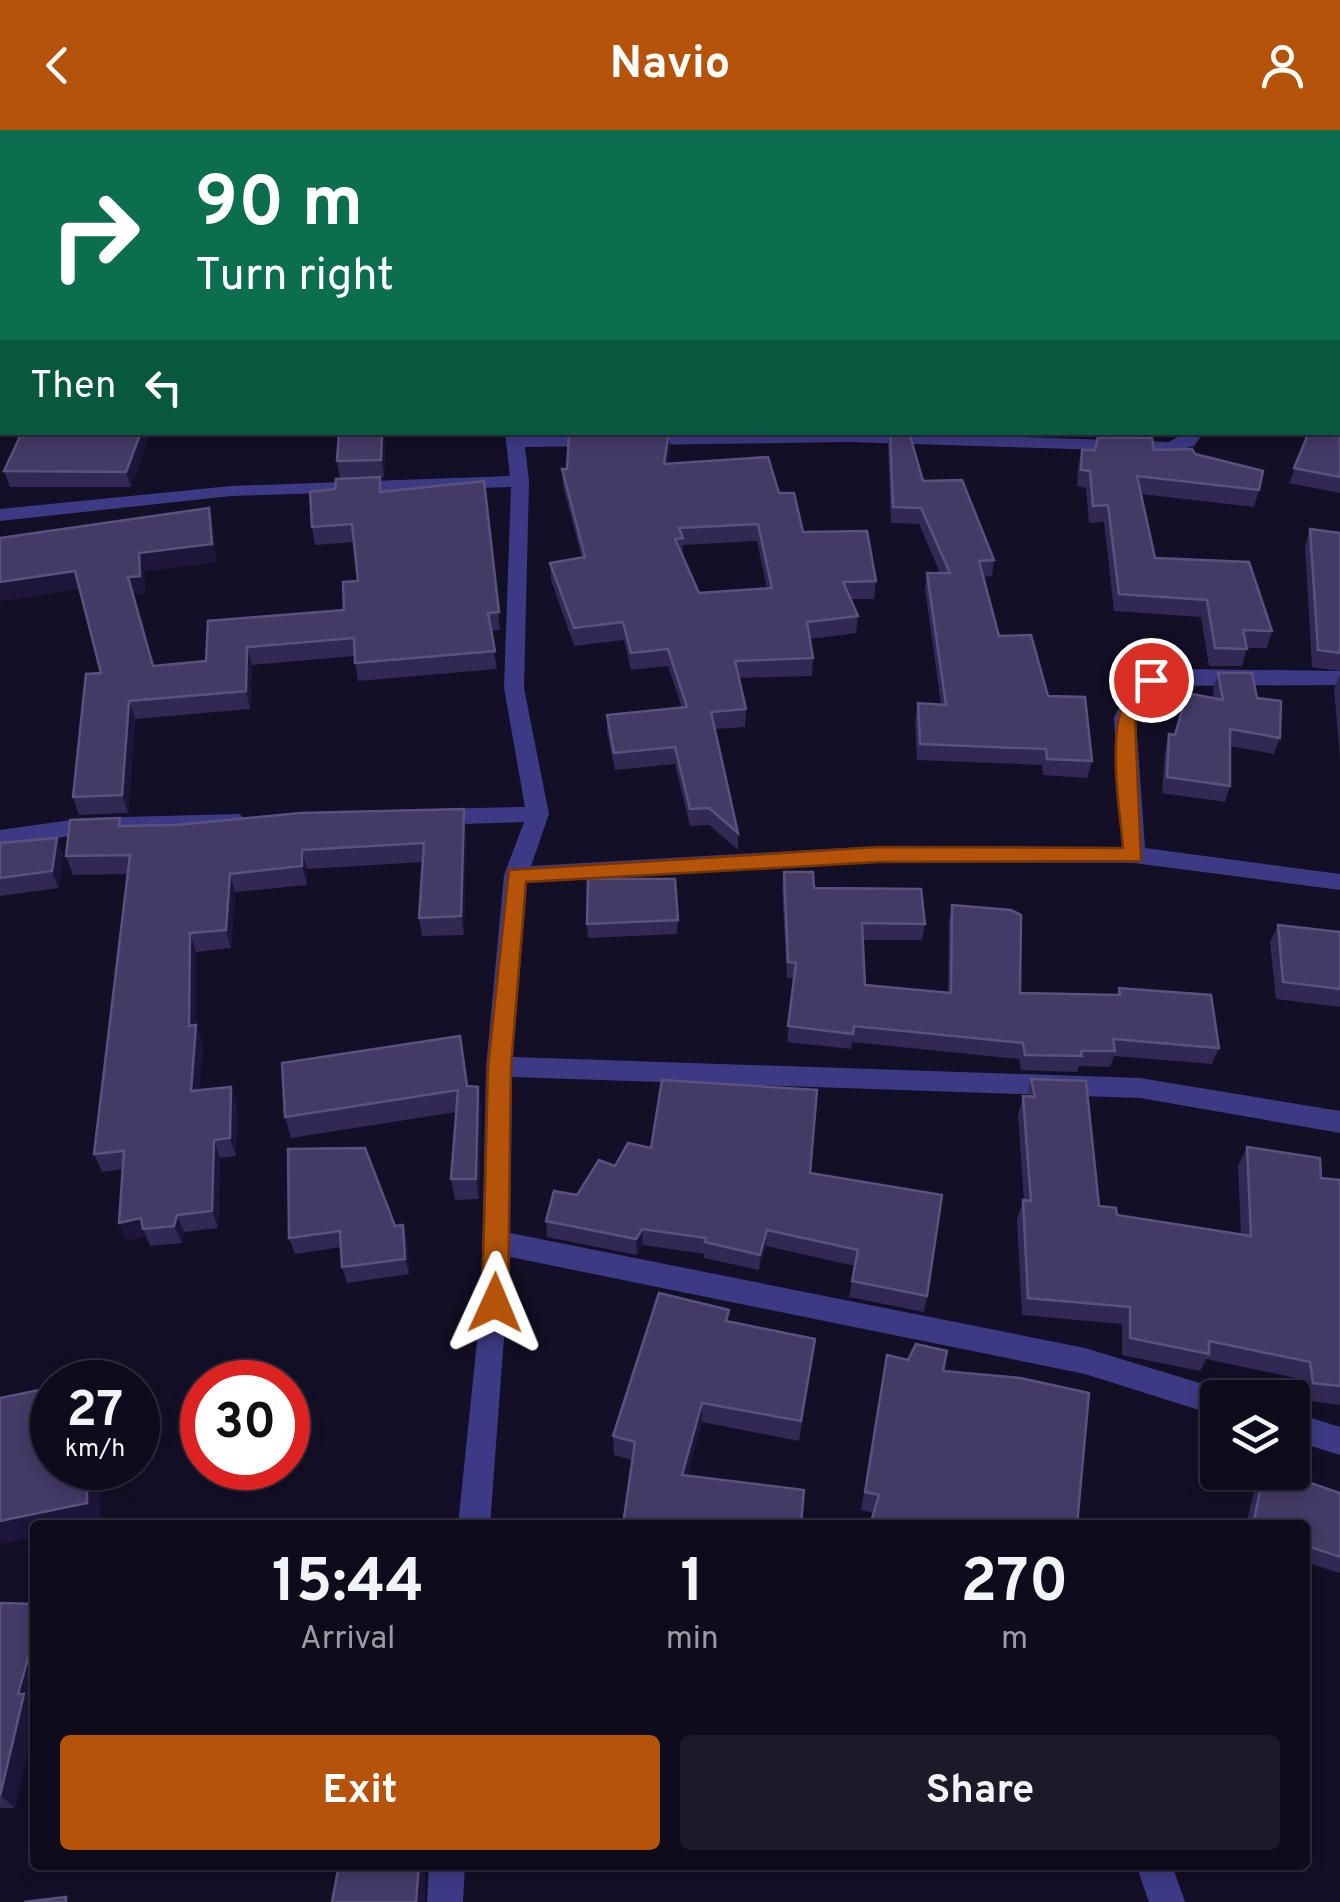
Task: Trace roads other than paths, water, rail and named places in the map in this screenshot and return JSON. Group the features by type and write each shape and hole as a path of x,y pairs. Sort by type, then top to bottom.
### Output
{"street":[{"path":"474,1520 495,1303 500,1067 516,875 538,814 514,688 520,481 517,437 848,435 1170,446 1188,442 1194,435"},
{"path":"0,515 232,492 520,481"},
{"path":"1134,856 1126,718 1134,696 1151,680 1181,676 1340,678"},
{"path":"420,817 538,814"},
{"path":"0,838 85,826 262,821"},
{"path":"516,875 879,854 1134,856 1340,882"},
{"path":"500,1067 1140,1088 1340,1122"},
{"path":"496,1242 1085,1361 1200,1396"},
{"path":"1310,1432 1340,1441"},
{"path":"445,1902 447,1870"},
{"path":"1156,1870 1168,1902"}]}
